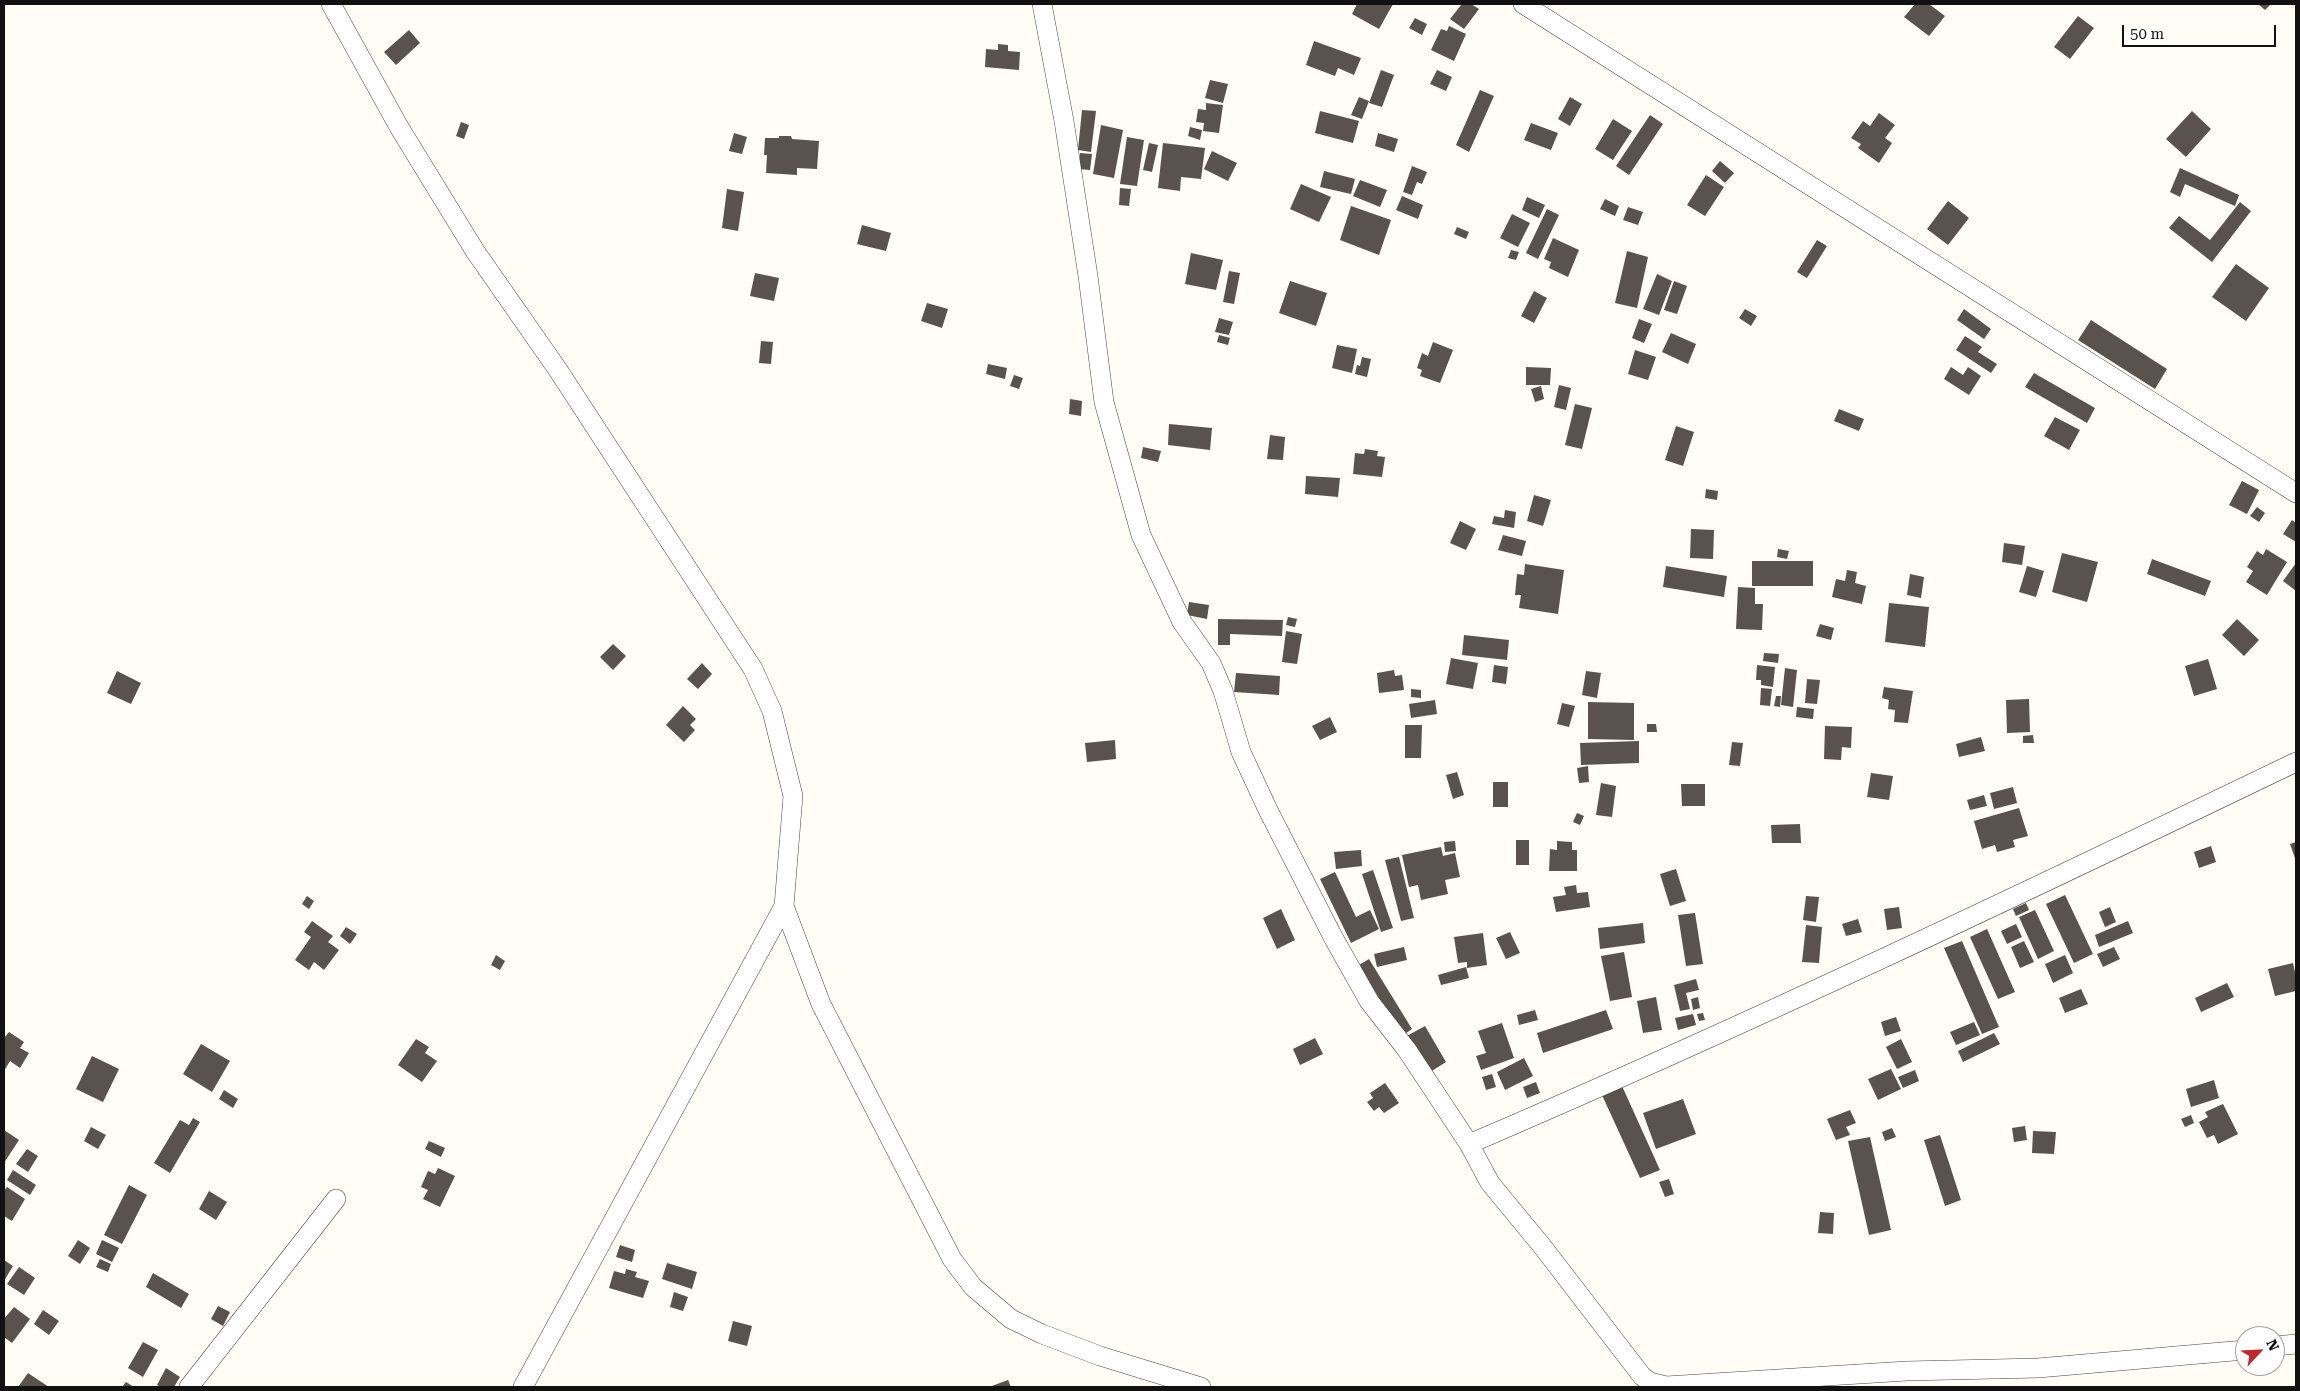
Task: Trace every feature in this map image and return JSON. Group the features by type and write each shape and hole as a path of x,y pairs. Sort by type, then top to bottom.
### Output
{"street":[{"path":"331,4 398,127 475,251 564,378 753,669 772,711 793,796 784,906 523,1387"},
{"path":"1042,4 1064,121 1088,276 1104,402 1142,535 1182,622 1210,663 1223,691 1245,761 1268,810 1333,937 1369,1001 1407,1050 1469,1144 1490,1183 1588,1305 1642,1376 1666,1386 1907,1371 2038,1368 2235,1351"},
{"path":"1523,4 2296,493"},
{"path":"1469,1144 1638,1072 1857,971 2296,762"},
{"path":"784,906 820,1004 952,1259 974,1286 1010,1319 1042,1334 1100,1356 1201,1387"},
{"path":"189,1387 336,1199"}],"building":[{"path":"1357,4 1393,4 1379,29 1352,14"},
{"path":"1462,4 1471,4 1479,9 1464,29 1450,19"},
{"path":"1915,4 1929,4 1945,16 1929,36 1904,17"},
{"path":"2258,4 2271,4 2265,10"},
{"path":"2078,16 2094,28 2070,59 2054,47"},
{"path":"1415,18 1427,24 1422,35 1409,28"},
{"path":"1449,26 1466,34 1454,61 1431,50 1441,29 1447,31"},
{"path":"409,30 420,43 396,65 384,52"},
{"path":"1314,41 1361,58 1354,75 1338,68 1335,76 1306,65"},
{"path":"998,44 1008,45 1008,51 1020,52 1019,70 985,67 986,49 998,50"},
{"path":"1381,70 1394,75 1382,107 1369,103"},
{"path":"1437,70 1452,77 1446,91 1430,84"},
{"path":"1210,80 1228,84 1223,103 1205,98"},
{"path":"1480,90 1494,96 1469,152 1456,145"},
{"path":"1359,97 1369,101 1362,119 1351,115"},
{"path":"1570,97 1582,104 1570,126 1558,119"},
{"path":"1206,103 1223,105 1219,133 1203,131 1204,123 1196,122 1198,109 1206,110"},
{"path":"1082,110 1096,111 1091,152 1078,150"},
{"path":"1320,111 1359,121 1353,143 1315,133"},
{"path":"2192,111 2211,129 2186,157 2166,139"},
{"path":"1879,113 1895,125 1885,138 1892,143 1879,163 1858,148 1861,144 1851,138 1863,121 1870,126"},
{"path":"1650,115 1663,124 1629,175 1616,166"},
{"path":"1613,119 1632,131 1613,160 1595,149"},
{"path":"461,122 469,125 464,139 456,136"},
{"path":"1531,123 1558,133 1551,150 1524,140"},
{"path":"1101,125 1123,130 1114,178 1093,174"},
{"path":"1190,127 1202,130 1200,140 1188,136"},
{"path":"734,133 747,137 742,154 729,151"},
{"path":"1378,133 1398,139 1394,152 1375,146"},
{"path":"779,136 819,141 817,169 797,168 797,175 766,173 767,155 764,155 765,138 779,138"},
{"path":"1127,137 1144,140 1137,186 1120,184"},
{"path":"1149,143 1158,145 1152,172 1143,170"},
{"path":"1163,143 1205,148 1201,179 1181,177 1180,191 1158,188"},
{"path":"1212,151 1237,163 1228,181 1204,169"},
{"path":"1080,153 1092,154 1090,170 1079,169"},
{"path":"1720,161 1734,173 1725,183 1712,171"},
{"path":"1412,166 1427,172 1422,184 1417,182 1412,195 1403,192"},
{"path":"2180,168 2239,195 2235,206 2185,184 2180,197 2170,192"},
{"path":"1324,171 1355,179 1351,194 1320,187"},
{"path":"1706,175 1724,187 1705,216 1687,205"},
{"path":"1360,180 1387,190 1380,207 1353,196"},
{"path":"1301,184 1331,197 1319,222 1290,209"},
{"path":"1120,188 1131,189 1129,206 1119,205"},
{"path":"727,189 744,192 738,231 722,228"},
{"path":"1402,196 1423,205 1418,219 1396,210"},
{"path":"1527,197 1545,205 1539,218 1522,210"},
{"path":"1605,199 1619,206 1615,216 1600,209"},
{"path":"1948,201 1969,218 1948,245 1927,229"},
{"path":"2240,202 2251,211 2212,262 2169,228 2179,216 2210,240"},
{"path":"1351,206 1391,220 1379,255 1340,240"},
{"path":"1628,207 1643,212 1638,225 1623,220"},
{"path":"1547,209 1559,215 1538,259 1526,253"},
{"path":"1512,214 1530,223 1518,247 1500,238"},
{"path":"862,225 891,233 886,251 857,244"},
{"path":"1457,227 1469,232 1466,239 1454,234"},
{"path":"1553,238 1579,250 1568,277 1549,268 1551,262 1544,259"},
{"path":"1817,240 1827,246 1807,278 1797,272"},
{"path":"1511,250 1519,252 1516,260 1508,258"},
{"path":"1627,251 1648,257 1637,308 1615,303"},
{"path":"1191,253 1223,260 1216,290 1185,284"},
{"path":"2236,264 2269,288 2246,321 2212,297"},
{"path":"1229,271 1240,273 1234,304 1223,302"},
{"path":"755,273 779,278 774,301 750,296"},
{"path":"1657,274 1672,281 1659,315 1643,309"},
{"path":"1290,281 1327,293 1316,326 1279,313"},
{"path":"1674,281 1687,286 1677,314 1664,310"},
{"path":"1534,291 1547,298 1534,323 1521,316"},
{"path":"927,303 948,309 942,328 921,321"},
{"path":"1745,309 1757,316 1751,326 1739,318"},
{"path":"1964,309 1991,329 1984,339 1957,320"},
{"path":"1219,318 1233,322 1229,335 1215,332"},
{"path":"1639,319 1652,324 1644,343 1632,338"},
{"path":"2091,320 2167,369 2155,389 2078,340"},
{"path":"1671,333 1696,344 1688,364 1662,352"},
{"path":"1219,335 1230,338 1228,345 1217,342"},
{"path":"1965,336 1982,347 1978,352 1997,364 1991,373 1956,350"},
{"path":"761,341 773,342 771,364 759,363"},
{"path":"1433,342 1453,350 1440,383 1420,376 1422,370 1417,368 1422,353 1428,356"},
{"path":"1337,345 1357,349 1352,373 1332,368"},
{"path":"1635,350 1656,357 1648,380 1628,374"},
{"path":"1362,357 1371,359 1367,377 1355,374 1357,365 1360,366"},
{"path":"988,364 1007,368 1005,379 986,374"},
{"path":"1526,367 1551,368 1550,385 1526,385"},
{"path":"1951,367 1963,375 1968,367 1981,376 1969,395 1944,379"},
{"path":"2034,373 2095,408 2087,423 2025,387"},
{"path":"1014,375 1023,378 1019,389 1010,386"},
{"path":"1559,385 1571,388 1566,410 1554,407"},
{"path":"1541,386 1544,399 1535,402 1531,389"},
{"path":"1070,399 1082,401 1081,416 1069,414"},
{"path":"1575,404 1592,408 1582,449 1565,445"},
{"path":"1839,409 1864,419 1859,431 1834,421"},
{"path":"2055,417 2080,430 2069,450 2044,436"},
{"path":"1169,424 1212,428 1210,450 1168,445"},
{"path":"1676,426 1694,432 1683,466 1665,460"},
{"path":"1270,435 1285,437 1283,460 1267,459"},
{"path":"1143,447 1161,451 1158,462 1141,458"},
{"path":"1365,449 1378,451 1377,456 1385,457 1382,477 1353,474 1355,453 1364,454"},
{"path":"1306,476 1340,478 1338,497 1305,494"},
{"path":"2242,481 2259,490 2247,514 2229,505"},
{"path":"1706,489 1718,491 1717,500 1705,498"},
{"path":"1534,495 1551,500 1543,526 1527,521"},
{"path":"2257,507 2265,513 2259,522 2250,516"},
{"path":"1505,510 1516,512 1514,528 1492,524 1494,516 1504,518"},
{"path":"2292,520 2296,523 2296,542 2283,534"},
{"path":"1460,521 1476,529 1466,550 1450,543"},
{"path":"1691,529 1714,530 1713,559 1690,558"},
{"path":"1503,535 1526,541 1522,556 1498,550"},
{"path":"2004,543 2025,546 2022,565 2002,562"},
{"path":"1778,549 1789,551 1787,559 1777,557"},
{"path":"2266,549 2287,562 2267,595 2246,582 2253,571 2247,567 2257,551 2263,555"},
{"path":"2062,553 2098,562 2087,602 2052,592"},
{"path":"2152,559 2211,581 2205,596 2147,574"},
{"path":"1752,561 1813,561 1813,586 1752,586"},
{"path":"2296,563 2296,591 2283,581"},
{"path":"1525,564 1564,570 1558,614 1519,608 1521,595 1515,595 1517,574 1524,575"},
{"path":"1666,566 1727,576 1724,597 1663,587"},
{"path":"2027,566 2044,571 2036,597 2019,592"},
{"path":"1847,570 1857,572 1855,583 1866,586 1862,604 1832,597 1836,579 1845,581"},
{"path":"1910,574 1924,577 1921,598 1907,595"},
{"path":"1738,587 1755,588 1755,604 1763,604 1762,630 1736,629"},
{"path":"1189,602 1209,605 1207,619 1187,615"},
{"path":"1889,603 1929,607 1925,647 1885,642"},
{"path":"1288,617 1297,619 1295,627 1286,625"},
{"path":"1218,619 1283,620 1282,636 1230,634 1230,645 1218,645"},
{"path":"2237,619 2259,640 2244,656 2222,635"},
{"path":"1820,624 1834,628 1831,640 1816,636"},
{"path":"1286,631 1302,634 1297,664 1282,662"},
{"path":"1464,635 1509,640 1507,660 1462,655"},
{"path":"613,644 626,656 613,670 600,657"},
{"path":"1764,653 1779,654 1778,663 1763,661"},
{"path":"1451,658 1478,663 1473,689 1446,684"},
{"path":"2208,659 2217,689 2194,696 2185,666"},
{"path":"702,663 712,674 698,689 687,679"},
{"path":"1494,665 1508,667 1506,684 1492,682"},
{"path":"1757,665 1775,667 1773,687 1761,685 1761,680 1756,680"},
{"path":"1785,668 1797,670 1793,707 1781,705"},
{"path":"1394,670 1395,676 1402,675 1404,690 1379,693 1377,673"},
{"path":"117,671 141,683 131,704 107,693"},
{"path":"1586,671 1601,673 1597,698 1582,695"},
{"path":"1236,673 1280,676 1279,695 1234,692"},
{"path":"1807,679 1820,680 1817,704 1805,703"},
{"path":"1884,687 1913,691 1908,723 1894,722 1895,710 1888,709 1889,700 1882,698"},
{"path":"1761,688 1772,689 1770,706 1760,705"},
{"path":"1411,689 1421,690 1421,698 1411,697"},
{"path":"1776,696 1781,696 1780,707 1774,706"},
{"path":"2029,699 2030,732 2007,733 2006,700"},
{"path":"1435,700 1437,714 1411,718 1409,704"},
{"path":"1588,702 1634,703 1634,740 1588,739"},
{"path":"1562,703 1575,706 1569,727 1557,724"},
{"path":"683,706 696,719 690,725 695,730 684,742 666,725"},
{"path":"1797,707 1814,709 1813,719 1796,717"},
{"path":"1330,717 1337,732 1320,740 1312,726"},
{"path":"1647,724 1656,724 1657,732 1647,732"},
{"path":"1405,725 1422,725 1421,758 1405,758"},
{"path":"1825,726 1852,727 1851,748 1842,747 1841,760 1824,759"},
{"path":"2033,735 2034,743 2023,743 2023,736"},
{"path":"1981,737 1985,751 1959,757 1956,744"},
{"path":"1115,740 1116,759 1087,762 1085,743"},
{"path":"1639,741 1639,763 1581,765 1580,743"},
{"path":"1732,742 1743,743 1740,766 1729,765"},
{"path":"1588,766 1589,782 1579,783 1577,768"},
{"path":"1457,772 1464,795 1453,799 1446,775"},
{"path":"1871,773 1893,776 1889,800 1867,797"},
{"path":"1493,782 1508,782 1508,807 1493,807"},
{"path":"1601,783 1616,786 1612,817 1596,815"},
{"path":"1681,784 1705,784 1705,806 1682,806"},
{"path":"2013,787 2017,803 1994,809 1990,793"},
{"path":"1984,795 1987,806 1970,810 1967,800"},
{"path":"2019,808 2028,836 2013,840 2015,847 1997,852 1995,845 1982,849 1974,821"},
{"path":"1577,813 1584,816 1580,825 1573,822"},
{"path":"1800,824 1801,843 1772,843 1771,825"},
{"path":"1516,840 1529,840 1529,865 1516,865"},
{"path":"1455,841 1456,851 1445,852 1444,842"},
{"path":"1557,841 1572,842 1572,850 1577,850 1577,871 1549,871 1550,849 1557,850"},
{"path":"2296,842 2296,861 2290,844"},
{"path":"2211,846 2216,862 2199,868 2194,852"},
{"path":"1441,847 1443,856 1455,853 1460,877 1445,880 1448,894 1421,900 1418,885 1409,887 1402,855"},
{"path":"1361,850 1362,866 1336,869 1334,852"},
{"path":"1399,857 1414,918 1401,921 1385,860"},
{"path":"1676,869 1686,901 1670,906 1660,874"},
{"path":"1373,870 1393,928 1381,932 1362,874"},
{"path":"1335,872 1356,917 1370,910 1379,929 1351,943 1320,879"},
{"path":"1576,885 1577,893 1588,892 1590,907 1556,912 1553,897 1566,895 1564,887"},
{"path":"2065,895 2093,954 2074,963 2046,904"},
{"path":"307,896 314,901 309,909 302,904"},
{"path":"1806,896 1819,897 1816,922 1803,920"},
{"path":"2026,903 2029,910 2016,916 2013,909"},
{"path":"1899,907 1902,928 1887,930 1884,909"},
{"path":"2110,907 2116,922 2105,927 2099,912"},
{"path":"1281,909 1295,940 1277,949 1263,918"},
{"path":"2035,910 2054,951 2038,959 2019,917"},
{"path":"1695,913 1703,964 1686,966 1678,915"},
{"path":"1858,919 1862,932 1846,936 1842,924"},
{"path":"312,921 333,936 328,942 339,950 324,970 314,962 309,970 295,960 311,937 304,932"},
{"path":"2128,921 2133,933 2099,947 2095,935"},
{"path":"1643,923 1645,943 1600,949 1598,928"},
{"path":"2016,924 2022,937 2007,944 2001,931"},
{"path":"1806,925 1822,927 1819,963 1802,962"},
{"path":"346,927 357,934 350,944 340,936"},
{"path":"1987,929 2015,992 1998,999 1970,937"},
{"path":"1510,932 1520,953 1506,959 1496,938"},
{"path":"1483,933 1487,965 1467,968 1467,962 1458,963 1454,937"},
{"path":"1962,941 1999,1027 1982,1034 1944,948"},
{"path":"2024,941 2034,962 2020,968 2011,947"},
{"path":"1404,947 1407,960 1377,967 1374,954"},
{"path":"2114,947 2120,959 2103,967 2097,954"},
{"path":"1624,952 1632,997 1610,1001 1601,956"},
{"path":"496,955 505,961 500,970 491,965"},
{"path":"2065,955 2073,973 2053,983 2045,964"},
{"path":"1369,959 1412,1029 1402,1036 1359,965"},
{"path":"2293,963 2296,991 2275,996 2268,969"},
{"path":"1466,967 1469,978 1441,985 1438,975"},
{"path":"1696,979 1699,990 1686,993 1690,1009 1680,1011 1674,985"},
{"path":"2227,983 2234,997 2201,1012 2195,998"},
{"path":"2081,989 2088,1004 2065,1013 2059,998"},
{"path":"1656,997 1662,1030 1643,1033 1637,1001"},
{"path":"1698,997 1700,1008 1693,1010 1691,999"},
{"path":"1535,1010 1538,1020 1519,1025 1517,1015"},
{"path":"1606,1010 1613,1029 1543,1053 1537,1033"},
{"path":"1703,1013 1705,1020 1699,1021 1697,1014"},
{"path":"1693,1014 1696,1025 1678,1030 1675,1018"},
{"path":"1896,1017 1901,1031 1885,1036 1881,1022"},
{"path":"1974,1022 1980,1035 1956,1045 1950,1032"},
{"path":"1502,1023 1514,1058 1481,1070 1476,1056 1486,1053 1478,1031"},
{"path":"1425,1026 1446,1062 1427,1074 1405,1037"},
{"path":"9,1032 24,1042 20,1048 29,1053 20,1068 10,1061 4,1071 4,1038"},
{"path":"1994,1033 2000,1044 1963,1062 1958,1051"},
{"path":"1315,1038 1323,1054 1300,1065 1293,1049"},
{"path":"416,1039 429,1047 425,1053 437,1061 422,1082 398,1065"},
{"path":"1901,1039 1912,1062 1897,1069 1886,1047"},
{"path":"201,1044 230,1061 212,1092 183,1074"},
{"path":"92,1056 119,1069 103,1102 76,1089"},
{"path":"1524,1058 1533,1076 1505,1090 1497,1072"},
{"path":"1891,1069 1901,1089 1878,1100 1868,1079"},
{"path":"1915,1070 1919,1081 1903,1088 1898,1077"},
{"path":"1492,1074 1496,1087 1486,1090 1482,1077"},
{"path":"2214,1080 2219,1098 2191,1107 2186,1089"},
{"path":"1536,1082 1540,1093 1527,1098 1523,1087"},
{"path":"1385,1083 1399,1103 1384,1113 1379,1107 1374,1111 1367,1102 1373,1098 1370,1093"},
{"path":"1622,1086 1660,1170 1640,1178 1602,1095"},
{"path":"224,1090 238,1099 233,1108 219,1099"},
{"path":"1683,1099 1696,1134 1656,1149 1643,1113"},
{"path":"2223,1104 2238,1134 2218,1144 2214,1135 2207,1138 2199,1122 2208,1117 2205,1112"},
{"path":"1850,1110 1856,1123 1846,1127 1850,1135 1836,1140 1827,1119"},
{"path":"2191,1115 2194,1123 2185,1127 2181,1119"},
{"path":"193,1118 200,1122 170,1173 154,1163 180,1120 189,1125"},
{"path":"2025,1126 2027,1140 2014,1142 2012,1128"},
{"path":"91,1127 106,1135 98,1149 84,1141"},
{"path":"1892,1128 1896,1137 1885,1141 1882,1132"},
{"path":"4,1130 19,1140 4,1163"},
{"path":"2033,1131 2056,1132 2054,1154 2032,1153"},
{"path":"1940,1135 1961,1200 1945,1206 1924,1140"},
{"path":"1870,1137 1891,1230 1869,1235 1848,1141"},
{"path":"429,1141 445,1148 441,1157 425,1149"},
{"path":"27,1149 38,1156 28,1172 16,1164"},
{"path":"438,1168 455,1176 440,1207 423,1199 428,1190 421,1187 428,1171 435,1174"},
{"path":"13,1170 36,1185 30,1195 7,1180"},
{"path":"1669,1179 1674,1194 1665,1197 1659,1182"},
{"path":"129,1185 147,1195 122,1244 104,1235"},
{"path":"7,1187 25,1199 12,1221 4,1216 4,1191"},
{"path":"209,1191 227,1202 216,1220 199,1209"},
{"path":"1820,1212 1834,1213 1833,1234 1818,1233"},
{"path":"78,1240 90,1248 80,1264 68,1256"},
{"path":"102,1240 119,1248 112,1262 96,1254"},
{"path":"620,1245 635,1250 632,1262 616,1257"},
{"path":"100,1259 111,1264 108,1272 96,1267"},
{"path":"4,1260 13,1266 4,1281"},
{"path":"667,1263 697,1272 692,1289 662,1279"},
{"path":"19,1267 35,1278 24,1295 7,1284"},
{"path":"626,1269 637,1272 635,1277 649,1281 643,1298 609,1288 614,1271 625,1274"},
{"path":"153,1273 189,1294 181,1308 146,1287"},
{"path":"674,1292 688,1297 683,1311 670,1307"},
{"path":"218,1306 230,1312 223,1326 211,1319"},
{"path":"14,1307 30,1319 12,1343 4,1337 4,1319"},
{"path":"43,1310 59,1321 49,1335 34,1324"},
{"path":"733,1321 752,1326 747,1346 728,1341"},
{"path":"143,1342 158,1350 143,1377 128,1368"},
{"path":"166,1368 180,1377 174,1387 161,1387 157,1385"},
{"path":"28,1373 49,1387 18,1387"},
{"path":"1008,1380 1011,1387 989,1387"},
{"path":"126,1382 134,1387 122,1387"}]}
